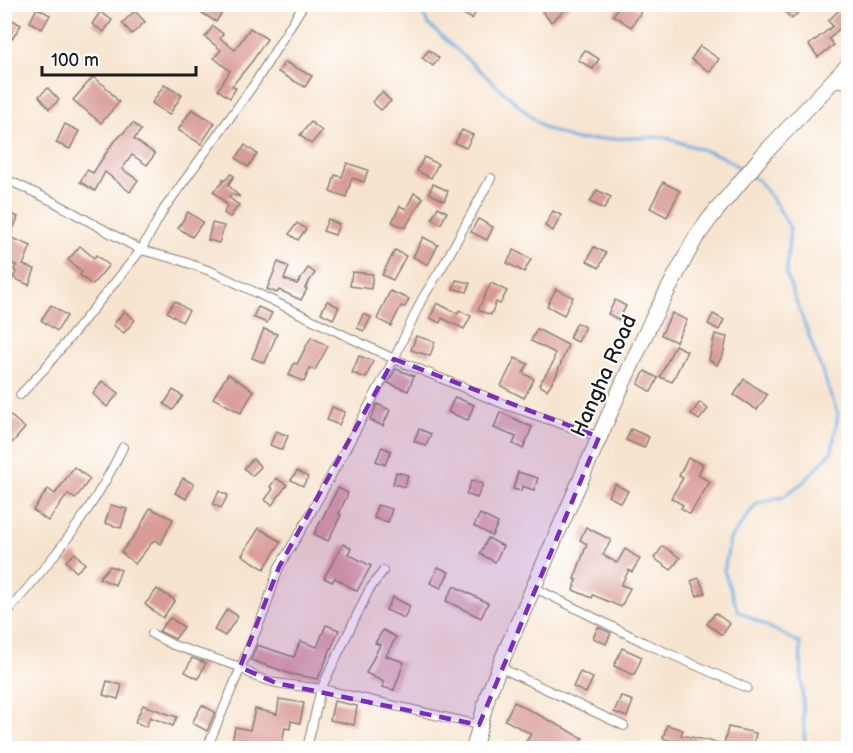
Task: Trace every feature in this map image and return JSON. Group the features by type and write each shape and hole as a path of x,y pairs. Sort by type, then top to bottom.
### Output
{"highway":[{"name":"Hangha Road","path":"474,748 479,725 499,667 533,587 652,320 695,239 762,156 849,65"}],"street":[{"path":"20,395 60,350 141,250 164,209 255,83 304,4"},
{"path":"832,82 849,84"},
{"path":"4,178 52,201 141,250 213,272 394,359 506,405 599,437"},
{"path":"207,748 265,610 279,567 394,359 422,298 444,264 491,178"},
{"path":"4,616 61,549 85,516 108,478 123,447"},
{"path":"307,748 321,689 369,590 383,572"},
{"path":"533,587 645,643 747,688"},
{"path":"152,634 173,645 240,667 256,677 276,683 321,689 479,725"},
{"path":"499,667 624,726"}],"highlighted area":[{"path":"394,359 599,437 479,725 276,683 240,667 279,567"}],"building":[{"path":"208,4 227,4 216,22 202,13"},
{"path":"447,4 472,4 478,8 472,19"},
{"path":"548,4 572,4 551,22 541,10"},
{"path":"620,4 630,4 641,12 631,27 613,15"},
{"path":"777,4 806,4 792,19"},
{"path":"842,7 849,14 849,19 829,39 834,45 818,57 809,45 833,26 828,21"},
{"path":"37,8 50,15 42,29 30,22"},
{"path":"135,11 145,22 132,34 122,23"},
{"path":"100,12 112,20 104,32 92,24"},
{"path":"4,15 21,25 12,39 4,35"},
{"path":"213,26 223,34 220,38 235,50 250,28 267,39 232,86 236,88 230,98 218,90 230,71 214,58 221,50 205,37"},
{"path":"700,46 719,59 710,72 691,59"},
{"path":"429,50 439,58 433,66 422,58"},
{"path":"585,50 599,59 593,69 578,60"},
{"path":"285,62 312,76 305,87 278,72"},
{"path":"93,77 105,86 119,102 101,123 73,100"},
{"path":"164,85 182,95 169,115 152,103"},
{"path":"48,88 59,100 49,109 39,96"},
{"path":"382,92 391,101 381,110 372,102"},
{"path":"192,109 215,123 201,144 178,130"},
{"path":"311,122 322,131 311,144 300,135"},
{"path":"133,123 141,130 134,139 155,154 147,165 132,155 122,169 138,180 130,192 105,172 95,191 80,182 87,170 93,173 112,144"},
{"path":"65,124 79,131 70,149 56,143"},
{"path":"462,130 473,135 466,148 455,143"},
{"path":"245,145 257,154 248,167 236,158"},
{"path":"424,157 438,164 431,178 417,171"},
{"path":"347,163 368,170 364,182 352,178 346,197 330,192 335,175 342,177"},
{"path":"231,174 234,176 228,185 240,197 232,194 228,197 239,205 230,217 224,213 227,205 213,191 223,179 224,181"},
{"path":"663,182 680,191 667,217 650,208"},
{"path":"433,184 448,191 444,201 429,193"},
{"path":"597,190 611,197 604,209 590,202"},
{"path":"414,193 423,198 405,228 392,222 400,206 406,209"},
{"path":"438,207 447,212 441,224 432,219"},
{"path":"553,211 561,215 553,231 545,226"},
{"path":"7,212 18,217 11,235 4,232 4,218"},
{"path":"188,212 203,222 192,237 178,228"},
{"path":"328,219 339,224 335,235 323,231"},
{"path":"478,219 493,227 487,240 471,232"},
{"path":"212,223 224,226 219,243 208,240"},
{"path":"297,223 306,229 298,240 289,234"},
{"path":"423,237 438,245 428,265 413,257"},
{"path":"12,238 31,246 23,265 35,269 29,285 13,278 16,265 4,261"},
{"path":"80,246 94,258 96,255 109,265 92,285 68,260"},
{"path":"594,247 606,253 599,268 587,261"},
{"path":"395,250 406,256 393,280 382,275"},
{"path":"514,250 531,259 524,272 507,263"},
{"path":"278,262 289,267 284,279 297,284 308,268 315,273 305,288 307,289 301,300 279,290 277,293 267,289"},
{"path":"352,272 373,274 371,289 350,286"},
{"path":"456,280 470,283 467,292 453,289"},
{"path":"491,283 507,291 500,304 496,302 491,315 478,310"},
{"path":"556,289 573,297 564,315 547,306"},
{"path":"390,291 409,299 405,307 401,306 391,326 377,319"},
{"path":"615,300 626,306 619,320 608,314"},
{"path":"175,301 189,311 182,322 167,312"},
{"path":"327,301 339,307 333,319 321,313"},
{"path":"437,303 458,314 459,310 471,316 464,329 442,318 440,323 430,318"},
{"path":"51,305 67,316 57,331 41,320"},
{"path":"258,307 272,313 267,323 253,317"},
{"path":"124,311 135,320 124,333 113,325"},
{"path":"672,313 687,320 676,342 661,335"},
{"path":"363,314 371,317 364,331 357,328"},
{"path":"713,314 724,320 719,330 708,324"},
{"path":"577,323 585,327 578,342 569,338"},
{"path":"264,329 277,334 265,363 252,358"},
{"path":"537,329 568,345 556,376 547,390 539,385 553,363 555,353 531,341"},
{"path":"715,334 727,337 723,355 717,365 709,360"},
{"path":"416,336 435,342 430,356 411,350"},
{"path":"311,337 328,346 315,370 310,368 304,382 289,375"},
{"path":"675,345 687,351 672,382 660,377"},
{"path":"359,356 373,361 366,378 352,373"},
{"path":"515,358 528,364 523,373 534,379 524,398 501,386"},
{"path":"396,369 414,376 408,391 388,383"},
{"path":"645,371 658,378 651,392 638,384"},
{"path":"228,374 254,391 241,413 213,398"},
{"path":"744,379 767,395 757,410 734,395"},
{"path":"102,381 119,393 107,407 93,394"},
{"path":"173,390 183,396 173,410 164,404"},
{"path":"455,397 474,405 468,420 448,412"},
{"path":"700,402 708,409 699,420 691,414"},
{"path":"377,404 390,410 383,426 370,420"},
{"path":"332,407 345,412 339,425 327,420"},
{"path":"4,410 25,428 12,443 4,437"},
{"path":"500,412 532,427 523,449 513,444 516,437 494,428"},
{"path":"419,429 431,434 426,446 414,441"},
{"path":"631,429 649,437 644,448 626,440"},
{"path":"276,431 288,436 282,450 270,445"},
{"path":"382,447 391,451 385,465 376,461"},
{"path":"688,458 703,464 698,475 710,482 690,514 681,508 683,505 671,498 683,478 679,476"},
{"path":"253,459 261,467 252,476 244,468"},
{"path":"74,467 90,479 75,499 68,494 48,521 33,510 48,489 55,494"},
{"path":"297,471 308,477 303,486 291,480"},
{"path":"396,472 408,475 405,487 393,484"},
{"path":"518,472 538,478 534,490 522,486 521,491 513,489"},
{"path":"183,478 194,484 186,499 175,493"},
{"path":"276,478 287,485 272,505 265,500 273,489 270,487"},
{"path":"472,480 483,484 477,498 466,494"},
{"path":"615,484 628,491 621,503 608,496"},
{"path":"338,488 348,493 339,514 341,515 328,541 314,534"},
{"path":"219,491 228,495 221,508 213,504"},
{"path":"111,505 127,509 121,528 105,523"},
{"path":"377,505 392,509 388,522 374,518"},
{"path":"150,508 173,519 161,544 154,540 135,564 121,552 138,531"},
{"path":"480,514 498,523 492,536 474,526"},
{"path":"586,527 611,540 603,555 617,563 625,549 640,559 632,572 629,570 621,585 630,588 621,607 593,595 592,598 573,590 577,580 574,579 587,544 580,540"},
{"path":"259,528 281,542 264,569 242,555"},
{"path":"488,538 503,546 495,562 480,554"},
{"path":"343,544 351,548 348,554 371,566 357,591 335,578 332,582 324,578"},
{"path":"663,546 680,558 671,570 654,558"},
{"path":"75,553 85,564 76,572 66,561"},
{"path":"110,566 121,570 115,585 99,578"},
{"path":"438,567 449,572 441,588 430,583"},
{"path":"699,578 705,593 697,596 691,581"},
{"path":"454,586 488,603 481,618 446,601"},
{"path":"157,589 175,600 163,618 145,604"},
{"path":"393,597 410,606 404,618 386,610"},
{"path":"227,609 238,616 225,636 214,630"},
{"path":"715,613 730,624 722,635 707,624"},
{"path":"170,618 184,627 175,639 159,631"},
{"path":"326,625 339,630 318,679 291,674 251,660 257,645 294,657 300,641 317,647"},
{"path":"598,627 611,633 606,644 593,638"},
{"path":"383,630 396,637 386,656 404,662 394,690 382,687 384,682 366,673 380,645 375,643"},
{"path":"622,648 642,657 634,675 614,666"},
{"path":"192,658 206,663 198,679 185,672"},
{"path":"580,672 593,678 586,693 573,687"},
{"path":"107,681 122,685 118,699 103,695"},
{"path":"621,696 633,701 627,717 614,712"},
{"path":"279,699 304,703 300,723 291,721 290,729 285,728 281,748 255,748 232,742 235,727 250,730 255,709 277,714"},
{"path":"334,701 357,706 354,725 330,720"},
{"path":"514,702 583,738 577,748 522,748 531,734 505,720"},
{"path":"143,705 177,717 173,726 150,717 146,727 135,722"},
{"path":"202,705 215,712 207,731 192,723"},
{"path":"667,725 683,730 681,735 724,744 728,727 756,733 753,748 686,748 687,746 663,738"}],"waterway":[{"path":"418,4 428,24 544,128 576,140 664,137 721,156 745,171"},
{"path":"753,177 759,181 777,205 790,228 786,274 838,414 832,451 806,480 783,497 757,503 730,539 724,571 738,611 800,643 805,748"}]}
